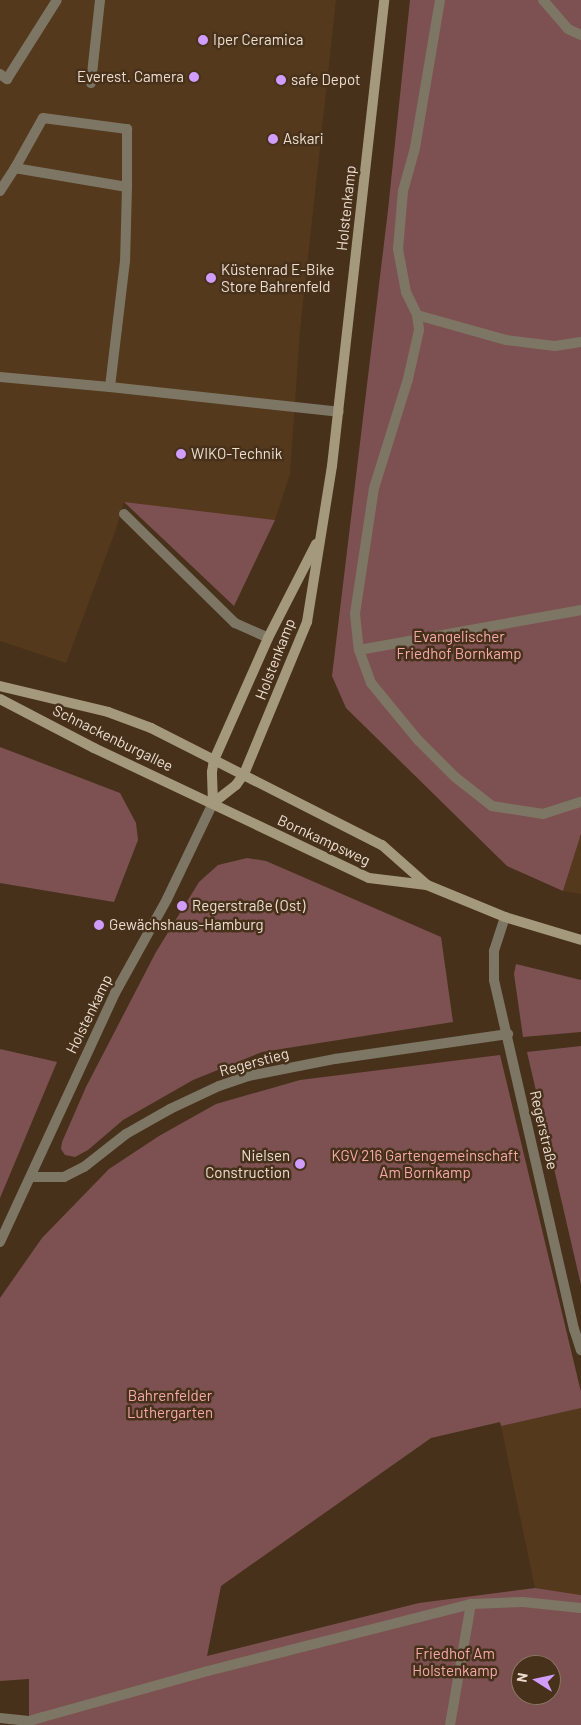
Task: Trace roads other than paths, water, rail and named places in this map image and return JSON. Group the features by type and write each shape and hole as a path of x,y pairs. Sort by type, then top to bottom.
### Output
{"main road":[{"name":"Holstenkamp","path":"213,804 236,786 244,774 307,622 339,412 384,0"},
{"name":"Holstenkamp","path":"213,804 212,772 214,760 268,638 320,537"},
{"name":"Schnackenburgallee","path":"0,686 108,712 151,728 244,774"},
{"name":"Schnackenburgallee","path":"0,699 94,748 213,804"},
{"name":"Bornkampsweg","path":"244,774 382,845 427,886"},
{"name":"Bornkampsweg","path":"213,804 369,878 427,886 505,917 581,940"}],"street":[{"path":"0,74 7,79 58,0"},
{"path":"91,83 100,0"},
{"path":"440,0 415,148 403,191 398,249 406,292 417,315 419,330 415,352 374,488 356,614 359,650 371,683 418,740 455,777 492,806 543,814 581,802"},
{"path":"543,0 568,29 581,35"},
{"path":"0,190 15,168 43,118 127,129 125,261 110,387"},
{"path":"15,168 127,187"},
{"path":"417,315 506,340 555,346 581,342"},
{"path":"0,377 339,412"},
{"path":"124,514 234,623 268,638"},
{"path":"359,650 581,610"},
{"name":"Holstenkamp","path":"0,1242 115,993 167,899 213,804"},
{"name":"Regerstraße","path":"505,917 494,951 494,980 508,1034 574,1328 581,1350"},
{"name":"Regerstieg","path":"31,1176 64,1177 84,1167 126,1134 170,1109 218,1086 248,1076 335,1059 508,1034"},
{"path":"0,1718 42,1721 208,1670 471,1604 523,1602 581,1608"},
{"path":"450,1725 471,1604"}],"place":[{"name":"Iper Ceramica","path":"203,40"},
{"name":"Everest. Camera","path":"194,77"},
{"name":"safe Depot","path":"281,80"},
{"name":"Askari","path":"273,139"},
{"name":"Küstenrad E-Bike Store Bahrenfeld","path":"211,278"},
{"name":"WIKO-Technik","path":"181,454"},
{"name":"Regerstraße (Ost)","path":"182,906"},
{"name":"Gewächshaus-Hamburg","path":"99,925"},
{"name":"Nielsen Construction","path":"300,1164"}],"park label":[{"name":"Evangelischer Friedhof Bornkamp","path":"459,644"},
{"name":"KGV 216 Gartengemeinschaft Am Bornkamp","path":"425,1164"},
{"name":"Bahrenfelder Luthergarten","path":"170,1404"},
{"name":"Friedhof Am Holstenkamp","path":"455,1662"}]}
